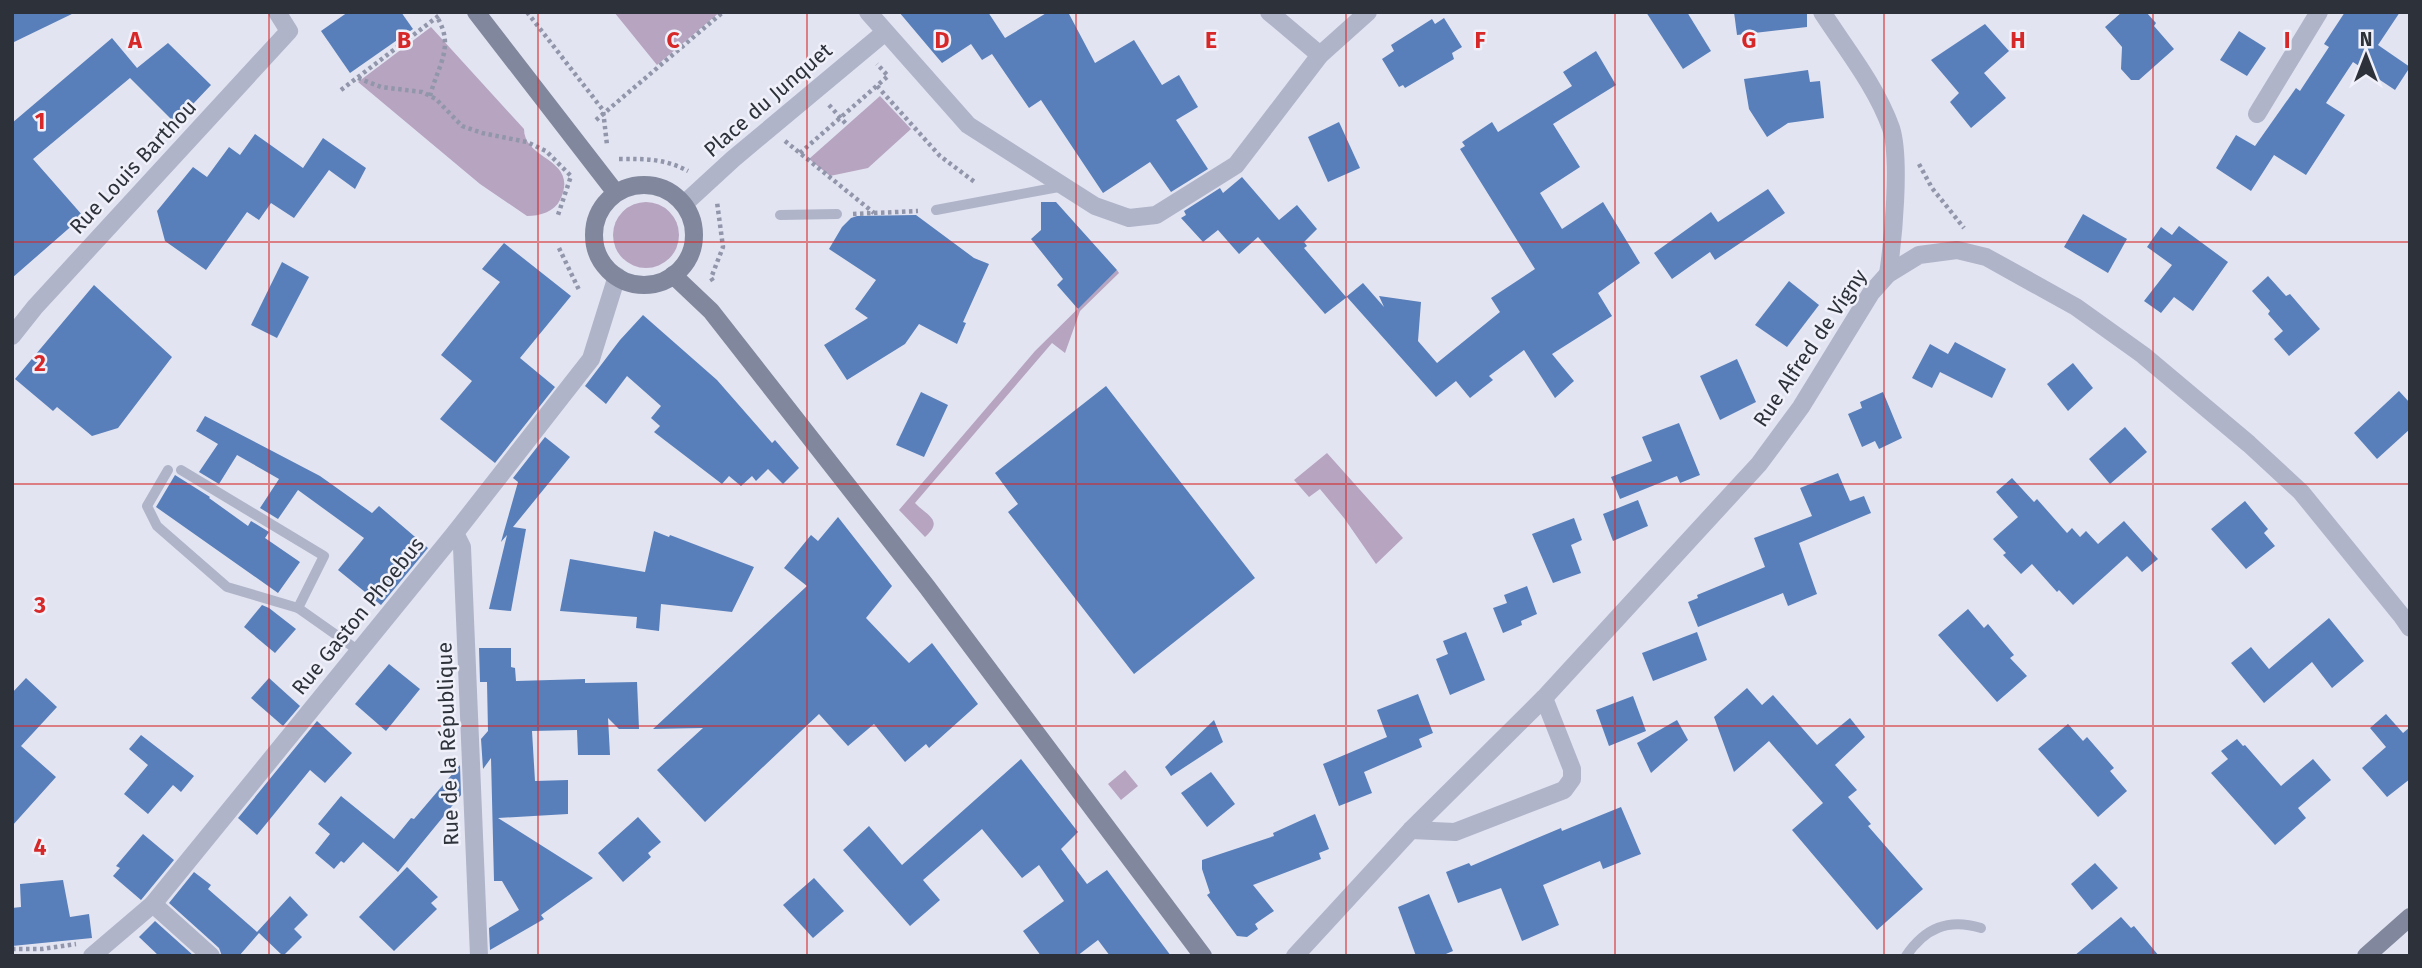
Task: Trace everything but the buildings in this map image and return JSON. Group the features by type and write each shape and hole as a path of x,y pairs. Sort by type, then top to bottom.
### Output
{"street":[{"name":"Rue Louis Barthou","path":"12,336 43,298 289,32 278,12"},
{"path":"476,12 616,194"},
{"path":"868,12 968,125 1095,206 1129,218 1156,215 1236,165 1320,55 1368,12"},
{"path":"1269,12 1320,55"},
{"path":"1822,12 1868,82 1891,129 1895,162 1888,274"},
{"path":"2257,114 2319,12"},
{"name":"Place du Junquet","path":"684,204 733,159 884,33"},
{"path":"630,187 660,187 684,204 692,218 694,242 685,264 673,275 660,282 645,285 617,276 606,267 595,241 599,214 616,194 630,187"},
{"name":"Rue Alfred de Vigny","path":"1295,956 1411,830 1544,698 1759,464 1801,407 1871,293 1888,274 1919,255 1956,250 1986,257 2076,307 2143,355 2249,444 2301,492 2410,628"},
{"path":"673,275 711,312 927,587 1203,956"},
{"name":"Rue Gaston Phoebus","path":"92,956 153,904 455,533 591,359 617,276"},
{"name":"Rue de la République","path":"455,533 463,547 479,956"},
{"path":"1411,830 1455,832 1564,790 1572,779 1572,769 1544,698"},
{"path":"153,904 211,956"},
{"path":"2366,956 2407,923"}],"lane":[{"path":"936,210 1064,186"},
{"path":"780,215 837,214"},
{"path":"168,470 147,506 157,526 227,587 298,608 359,651"},
{"path":"181,470 324,556 298,608"},
{"path":"1906,956 1915,943 1940,928 1963,923 1981,928"}],"path":[{"path":"527,12 603,110 607,146 620,160 657,160 692,173"},
{"path":"596,120 723,12"},
{"path":"341,90 439,15 446,37 446,51 435,75 430,96"},
{"path":"800,153 888,76 873,60"},
{"path":"358,78 399,91 422,92 436,99 463,126 482,133 527,142 546,151 571,176 558,215"},
{"path":"877,86 940,156 997,200"},
{"path":"825,102 847,125"},
{"path":"1891,129 1912,153 1931,188 1986,257"},
{"path":"782,138 874,213"},
{"path":"837,214 936,210"},
{"path":"559,248 580,292"},
{"path":"12,949 42,949 111,939"}],"shaded area":[{"path":"614,12 720,12 657,65"},
{"path":"431,27 524,129 526,140 532,148 563,176 564,186 560,200 550,210 527,216 480,184 358,82"},
{"path":"880,96 911,129 868,168 830,176 809,159"},
{"path":"646,202 659,205 669,212 676,222 679,235 676,248 669,258 659,265 646,268 633,265 623,258 616,248 613,235 616,222 623,212 633,205"},
{"path":"1117,270 1119,273 1080,311 1065,353 1052,343 915,503 934,522 925,537 899,510 1035,351"},
{"path":"1327,453 1403,538 1376,564 1320,489 1309,497 1294,480"},
{"path":"1125,770 1138,786 1121,800 1108,784"}]}
